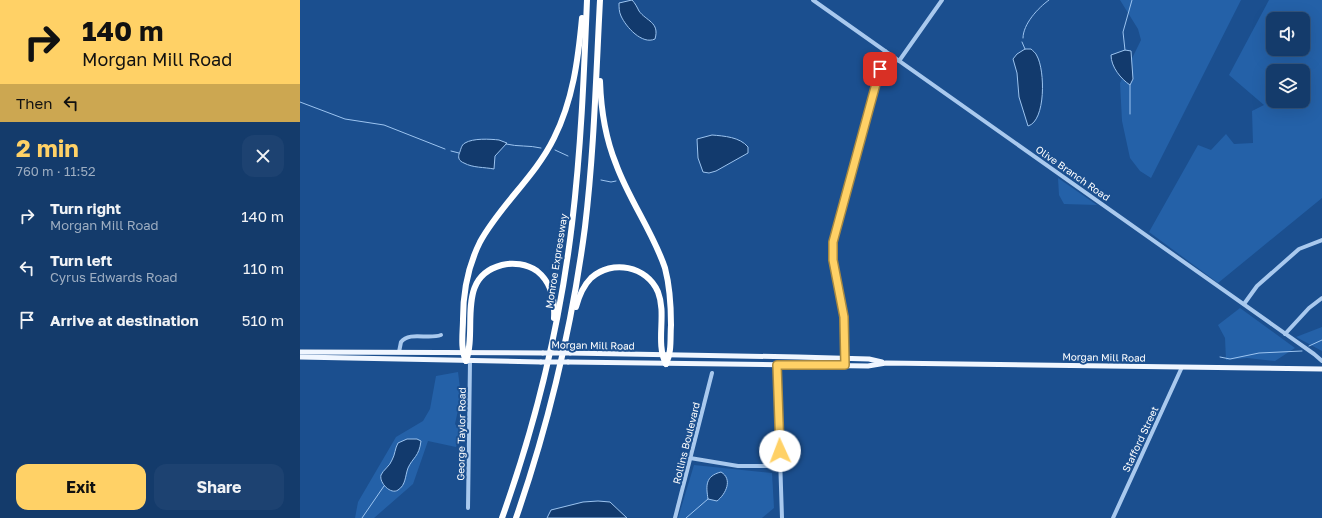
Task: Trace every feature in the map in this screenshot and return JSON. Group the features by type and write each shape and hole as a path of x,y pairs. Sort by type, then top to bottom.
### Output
{"highway":[{"name":"Monroe Expressway","path":"502,518 528,439 551,346 564,279 575,198 581,130 586,0"},
{"path":"468,361 466,352 464,295 473,260 484,235 540,162 559,126 569,101 575,74 586,0"},
{"path":"567,335 580,261 588,199 593,144 600,0"},
{"path":"598,40 601,102 608,143 619,173 654,243 667,277 670,304 670,355 666,364"},
{"path":"466,352 470,305 473,291 480,279 487,272 495,267 508,264 522,264 530,267 540,274 548,285 554,306 551,346"},
{"path":"516,518 540,442 567,335 579,298 588,281 594,275 608,268 628,268 638,271 646,276 653,284 658,292 662,314 661,355 666,364"}],"main road":[{"name":"Morgan Mill Road","path":"300,352 570,353 868,359 886,363"},
{"name":"Morgan Mill Road","path":"300,357 666,364 868,366 886,363 1322,369"}],"street":[{"name":"Olive Branch Road","path":"813,0 1244,304 1322,362"},
{"path":"899,60 942,0"},
{"path":"845,365 844,317 833,260 833,242 885,51"},
{"path":"1244,304 1257,286 1299,249 1322,240"},
{"path":"1285,334 1309,308 1322,298"},
{"path":"399,352 400,344 405,338 433,337 441,335"},
{"name":"George Taylor Road","path":"468,361 468,508"},
{"path":"777,365 782,518"},
{"name":"Stafford Street","path":"1113,518 1182,367"},
{"name":"Rollins Boulevard","path":"675,518 712,373"},
{"path":"690,458 738,466 781,466"}],"shaded area":[{"path":"632,0 639,11 654,25 656,29 655,39 650,40 640,37 631,30 623,20 620,13 619,3"},
{"path":"1120,0 1241,0 1151,178 1140,171 1130,158 1122,121 1120,83 1141,40 1138,29"},
{"path":"1269,0 1322,0 1322,198 1218,283 1149,232 1198,145 1211,150 1226,134 1234,144 1253,143 1252,111 1264,105 1229,75"},
{"path":"1025,49 1031,49 1037,55 1042,72 1041,105 1034,122 1028,126 1019,97 1017,73 1013,59 1017,54"},
{"path":"1125,50 1131,51 1133,79 1130,85 1117,72 1111,59 1111,55"},
{"path":"712,135 741,141 748,147 748,153 716,171 709,173 703,172 698,158 697,139"},
{"path":"486,139 499,140 507,143 495,156 494,169 471,166 459,159 462,146 468,141"},
{"path":"1058,178 1097,205 1064,204 1059,195"},
{"path":"1240,308 1295,348 1275,361 1247,358 1226,360 1225,338 1218,325"},
{"path":"1322,327 1322,351 1296,337"},
{"path":"458,372 461,396 455,424 461,432 456,447 428,441 413,484 374,518 355,518 358,502 396,437 423,421 430,409 436,376"},
{"path":"407,439 417,439 421,441 420,446 408,468 403,486 398,490 392,491 384,485 381,475 391,462 398,443"},
{"path":"694,465 772,473 774,508 762,518 678,518"},
{"path":"721,472 727,478 727,486 725,491 717,501 708,499 707,486 709,479"},
{"path":"583,502 610,502 627,518 547,518 551,510"}],"waterway":[{"path":"1023,38 1028,22 1040,7 1049,0"},
{"path":"1125,50 1123,32 1132,0"},
{"path":"1022,42 1025,49"},
{"path":"1130,85 1130,114"},
{"path":"300,102 345,119 384,125 445,149"},
{"path":"506,144 541,148"},
{"path":"555,150 568,156"},
{"path":"451,151 459,153"},
{"path":"601,180 611,182 616,181"},
{"path":"1309,346 1322,340"},
{"path":"1220,357 1230,359 1259,353 1302,351"},
{"path":"362,518 384,486"},
{"path":"686,518 708,499"}],"route":[{"path":"780,451 777,365 845,365 844,317 833,260 833,242 880,69"}]}
